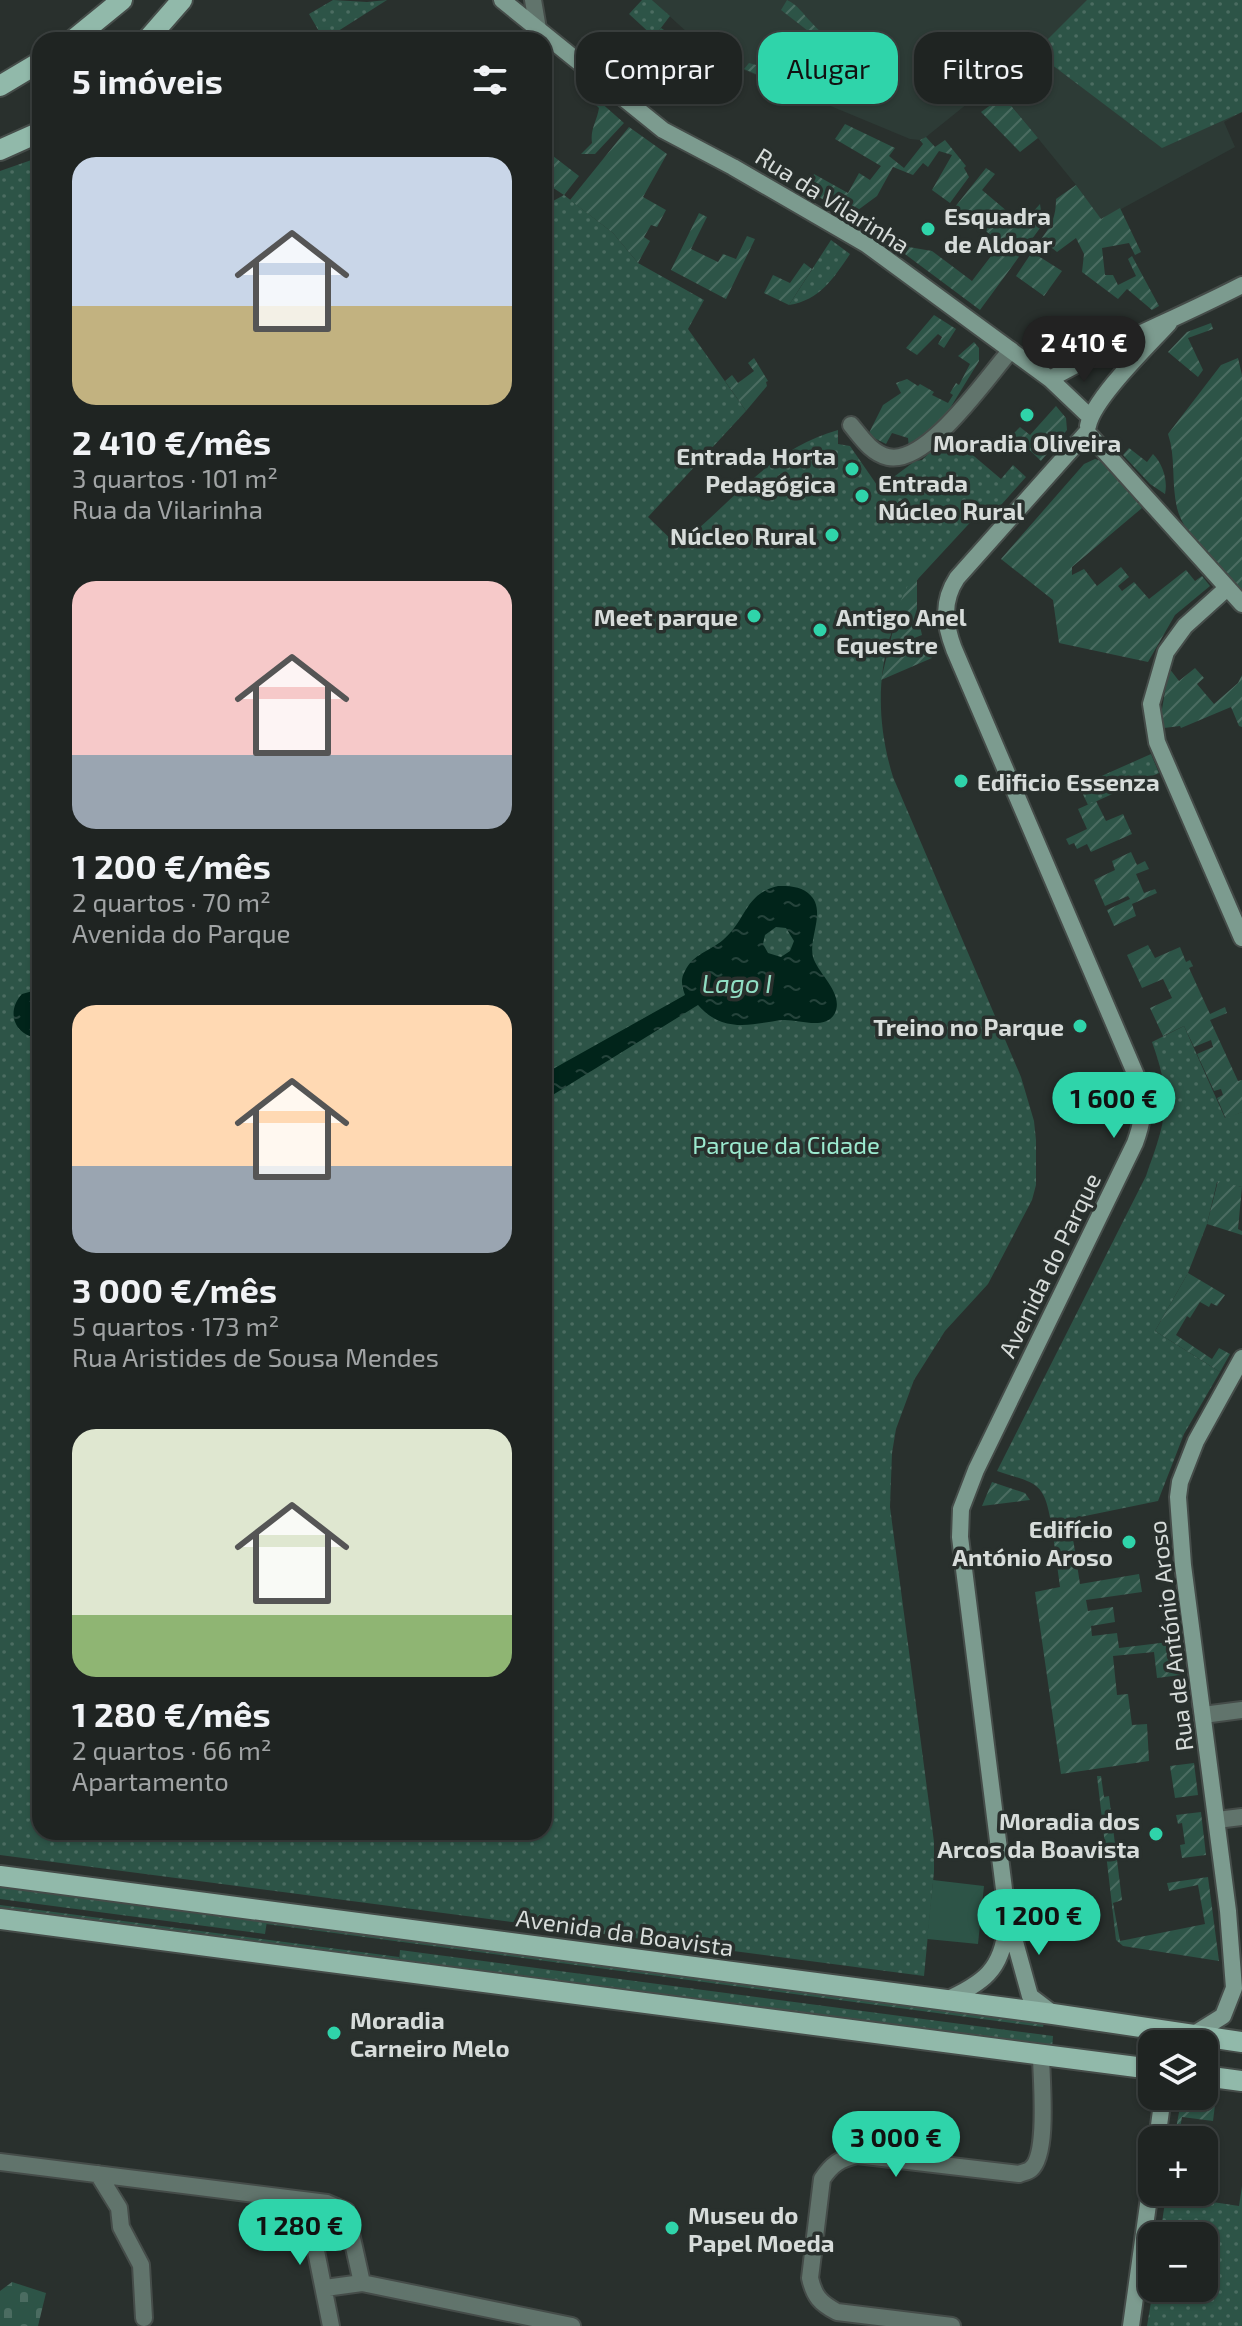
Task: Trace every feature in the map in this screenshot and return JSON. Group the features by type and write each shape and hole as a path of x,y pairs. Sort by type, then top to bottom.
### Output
{"main road":[{"path":"83,32 122,0"},
{"path":"154,32 182,0"},
{"name":"Rua da Vilarinha","path":"502,0 542,32"},
{"name":"Rua da Vilarinha","path":"552,40 663,130 866,244 1050,379 1226,589 1242,604"},
{"path":"0,86 32,67"},
{"path":"0,150 32,136"},
{"path":"1050,379 1107,347 1170,321 1242,285"},
{"name":"Avenida do Parque","path":"1053,2014 1030,1996 1007,1913 960,1537 961,1509 976,1470 1135,1143 1142,1124 1144,1102 1135,1074 954,649 945,608 948,591 957,578 1089,425 1119,379 1170,321"},
{"path":"1226,589 1185,626 1166,652 1151,704 1157,742 1242,938"},
{"name":"Rua de António Aroso","path":"1203,2030 1223,2016 1234,1988 1234,1961 1183,1565 1178,1497 1180,1482 1196,1441 1242,1358"},
{"name":"Avenida da Boavista","path":"0,1876 1053,2014 1138,2030"},
{"name":"Avenida do Parque","path":"943,2001 971,1989 994,1967 1005,1947 1007,1913"},
{"path":"0,1919 1138,2067"},
{"name":"Avenida da Boavista","path":"1218,2041 1242,2042"},
{"path":"1218,2078 1242,2081"},
{"path":"1131,2326 1148,2206"}],"street":[{"path":"533,0 538,29"},
{"path":"851,425 871,449 891,458 903,457 948,428 1011,350"},
{"path":"1203,1715 1242,1710"},
{"path":"1217,1820 1242,1817"},
{"path":"952,2326 837,2312 823,2305 814,2294 810,2278 822,2179 831,2166 842,2158 857,2155 1019,2174 1031,2169 1039,2156 1042,2139 1041,2054"},
{"path":"0,2162 327,2203 346,2211 362,2283"},
{"path":"98,2174 119,2208 121,2227 141,2265 144,2318"},
{"path":"119,2208 139,2179"},
{"path":"306,2201 331,2326"},
{"path":"325,2288 362,2283 572,2326"}],"shaded area":[{"path":"652,0 1169,0 1242,112 1224,122 1235,147 1101,220 1010,104 1052,104 1052,32 914,32 914,104 967,104 920,140 910,139 826,104 898,104 898,32 758,32 758,76 742,69 742,32 687,32"}],"green space":[{"path":"333,0 387,0 337,32 319,32 309,14"},
{"path":"642,0 652,0 670,16 658,32 649,32 629,14"},
{"path":"787,0 820,32 809,32 781,10"},
{"path":"1087,0 1242,0 1242,112 1162,148 1052,65 1052,35"},
{"path":"749,63 758,66 758,75 744,69"},
{"path":"595,104 602,104 624,123 595,154 581,154 592,143 599,108"},
{"path":"992,104 1010,104 1038,138 1020,152 981,112"},
{"path":"845,124 895,148 889,156 904,168 923,144 920,140 926,137 935,147 945,140 966,166 964,168 969,177 950,203 932,190 952,155 939,151 928,167 923,163 913,175 893,167 877,196 858,210 853,218 806,189 814,174 848,193 859,173 870,180 881,166 835,139"},
{"path":"629,127 667,154 643,197 666,210 657,227 651,225 644,237 650,241 638,263 613,233 570,200"},
{"path":"552,155 579,176 564,195 552,187"},
{"name":"Parque da Cidade","path":"32,160 32,1840 552,1840 552,202 564,195 613,233 638,263 704,300 688,329 746,411 648,517 678,546 771,464 791,450 838,430 838,444 850,446 879,488 915,461 922,460 944,439 963,456 968,451 1001,479 1013,465 1026,477 993,514 985,507 917,580 893,627 882,676 882,726 893,777 1021,1077 1034,1121 1036,1140 1036,1185 1032,1200 988,1284 945,1331 914,1380 896,1429 892,1453 890,1507 934,1842 924,1976 0,1855 0,171"},
{"path":"986,168 995,174 982,190 1022,224 1040,204 1043,224 980,310 870,228 873,227 897,245 932,251 972,281 1001,243 955,207"},
{"path":"1076,185 1101,219 1120,208 1141,252 1135,255 1129,243 1102,248 1105,275 1113,275 1118,285 1136,276 1128,259 1132,256 1159,306 1152,310 1127,289 1118,299 1082,272 1084,254 1076,238 1057,252 1041,239 1053,220 1056,199"},
{"path":"699,213 707,217 691,249 718,262 723,254 736,259 747,236 755,239 726,299 671,270"},
{"path":"831,240 850,254 817,293 789,305"},
{"path":"1032,252 1062,271 1044,296 1016,276"},
{"path":"804,263 812,269 789,305 764,293 773,275 790,283"},
{"path":"934,315 956,329 944,348 938,344 942,337 938,334 917,355 906,348"},
{"path":"1211,323 1213,329 1188,338 1203,370 1198,377 1168,352 1187,332"},
{"path":"974,342 979,348 979,361 941,423 909,448 908,438 892,433 886,444 868,435 883,405 901,393 896,383 907,379 918,386 920,384 948,403 953,395 950,393 956,383 959,385 970,364 958,356"},
{"path":"754,358 768,381 746,411 725,381 732,375 738,383 754,371 748,363"},
{"path":"1238,358 1242,375 1242,591 1204,552 1181,518 1175,499 1168,434 1221,365"},
{"path":"1056,406 1066,418 1067,430 1041,461 1013,434 1020,427 1030,435"},
{"path":"1129,448 1147,462 1153,454 1157,458 1165,478 1165,494 1150,484 1123,455"},
{"path":"1095,459 1102,461 1142,508 1072,567 1072,575 1084,569 1097,586 1121,567 1129,577 1118,586 1122,591 1134,582 1149,599 1186,570 1195,581 1202,576 1210,586 1175,615 1148,662 1059,643 1053,600 1001,559 1084,464"},
{"path":"973,513 978,514 917,580 917,613 922,635 904,642 909,652 926,645 932,658 881,680 893,630 889,627 908,585"},
{"path":"1169,668 1179,681 1195,668 1204,678 1197,684 1214,704 1238,683 1242,675 1242,727 1231,707 1181,728 1164,728 1161,715"},
{"path":"1151,754 1159,773 1088,805 1079,786"},
{"path":"1096,801 1106,821 1123,814 1132,834 1091,852 1087,844 1077,849 1074,843 1069,845 1066,839 1087,829 1078,809"},
{"path":"1131,852 1137,865 1145,861 1149,869 1136,874 1144,893 1155,889 1157,893 1132,904 1136,916 1114,926 1107,910 1130,899 1128,896 1105,906 1094,880 1115,870 1112,861"},
{"path":"1148,945 1155,958 1180,947 1186,962 1190,960 1193,966 1189,968 1210,1014 1225,1007 1227,1013 1210,1020 1238,1081 1242,1080 1242,1112 1226,1119 1217,1098 1223,1095 1221,1089 1214,1091 1197,1054 1213,1047 1211,1040 1194,1047 1184,1026 1163,1036 1150,1008 1172,998 1163,979 1142,988 1127,955"},
{"path":"1184,1026 1225,1118 1242,1112 1242,1187 1217,1182 1207,1224 1188,1273 1155,1331 1220,1372 1184,1434 1158,1501 1051,1523 1045,1499 1036,1486 997,1471 1146,1176 1162,1124 1165,1095 1152,1042"},
{"path":"1218,1181 1242,1187 1238,1229 1242,1235 1207,1224"},
{"path":"1188,1273 1225,1295 1217,1306 1211,1303 1209,1307 1200,1302 1176,1335 1212,1359 1219,1348 1230,1354 1220,1372 1155,1331"},
{"path":"992,1482 1025,1493 1030,1500 982,1506"},
{"path":"1072,1532 1080,1584 1139,1574 1142,1592 1086,1600 1088,1611 1113,1607 1115,1622 1091,1626 1092,1636 1117,1633 1119,1648 1177,1641 1181,1675 1157,1678 1154,1652 1113,1656 1117,1695 1128,1694 1132,1725 1147,1724 1149,1761 1061,1774 1035,1592 1060,1587 1053,1535"},
{"path":"1194,1763 1198,1795 1175,1798 1170,1766"},
{"path":"1097,1776 1101,1776 1104,1797 1109,1796 1122,1900 1113,1903 1120,1941 1205,1924 1198,1885 1169,1891 1167,1883 1208,1877 1219,1961 1123,1946 1116,1940"},
{"path":"1201,1812 1206,1855 1182,1858 1180,1845 1185,1844 1182,1823 1178,1824 1176,1815"},
{"path":"933,1880 984,1886 978,1944 927,1939"},
{"path":"0,1886 267,1921 265,1934 0,1899"},
{"path":"0,1905 399,1957 399,1961 0,1909"},
{"path":"267,1921 1044,2023 1043,2027 266,1924"},
{"path":"400,1950 1053,2036 1052,2049 399,1961"},
{"path":"1179,2110 1214,2110 1213,2121 1182,2117 1180,2126 1177,2126"},
{"path":"1242,2186 1242,2326 1147,2326 1151,2302 1218,2302 1218,2222 1162,2222 1164,2206 1218,2206 1218,2203 1239,2206"},
{"path":"12,2282 46,2293 38,2326 0,2326 0,2291"}],"water":[{"name":"Lago I","path":"778,886 794,887 805,891 814,900 817,915 813,957 836,998 837,1006 831,1018 819,1023 783,1020 738,1025 715,1019 698,1005 552,1095 552,1070 685,995 682,980 688,965 731,932 758,895","holes":["776,927 786,928 794,941 790,951 781,957 768,953 763,944 765,935"]},
{"path":"32,991 32,1037 15,1022 14,1008 22,994"}],"place":[{"name":"Esquadra de Aldoar","path":"928,229"},
{"name":"Moradia Oliveira","path":"1027,415"},
{"name":"Entrada Horta Pedagógica","path":"852,469"},
{"name":"Entrada Núcleo Rural","path":"862,496"},
{"name":"Núcleo Rural","path":"832,535"},
{"name":"Meet parque","path":"754,616"},
{"name":"Antigo Anel Equestre","path":"820,630"},
{"name":"Edificio Essenza","path":"961,781"},
{"name":"Treino no Parque","path":"1080,1026"},
{"name":"Edifício António Aroso","path":"1129,1542"},
{"name":"Moradia dos Arcos da Boavista","path":"1156,1834"},
{"name":"Moradia Carneiro Melo","path":"334,2033"},
{"name":"Museu do Papel Moeda","path":"672,2228"}]}
